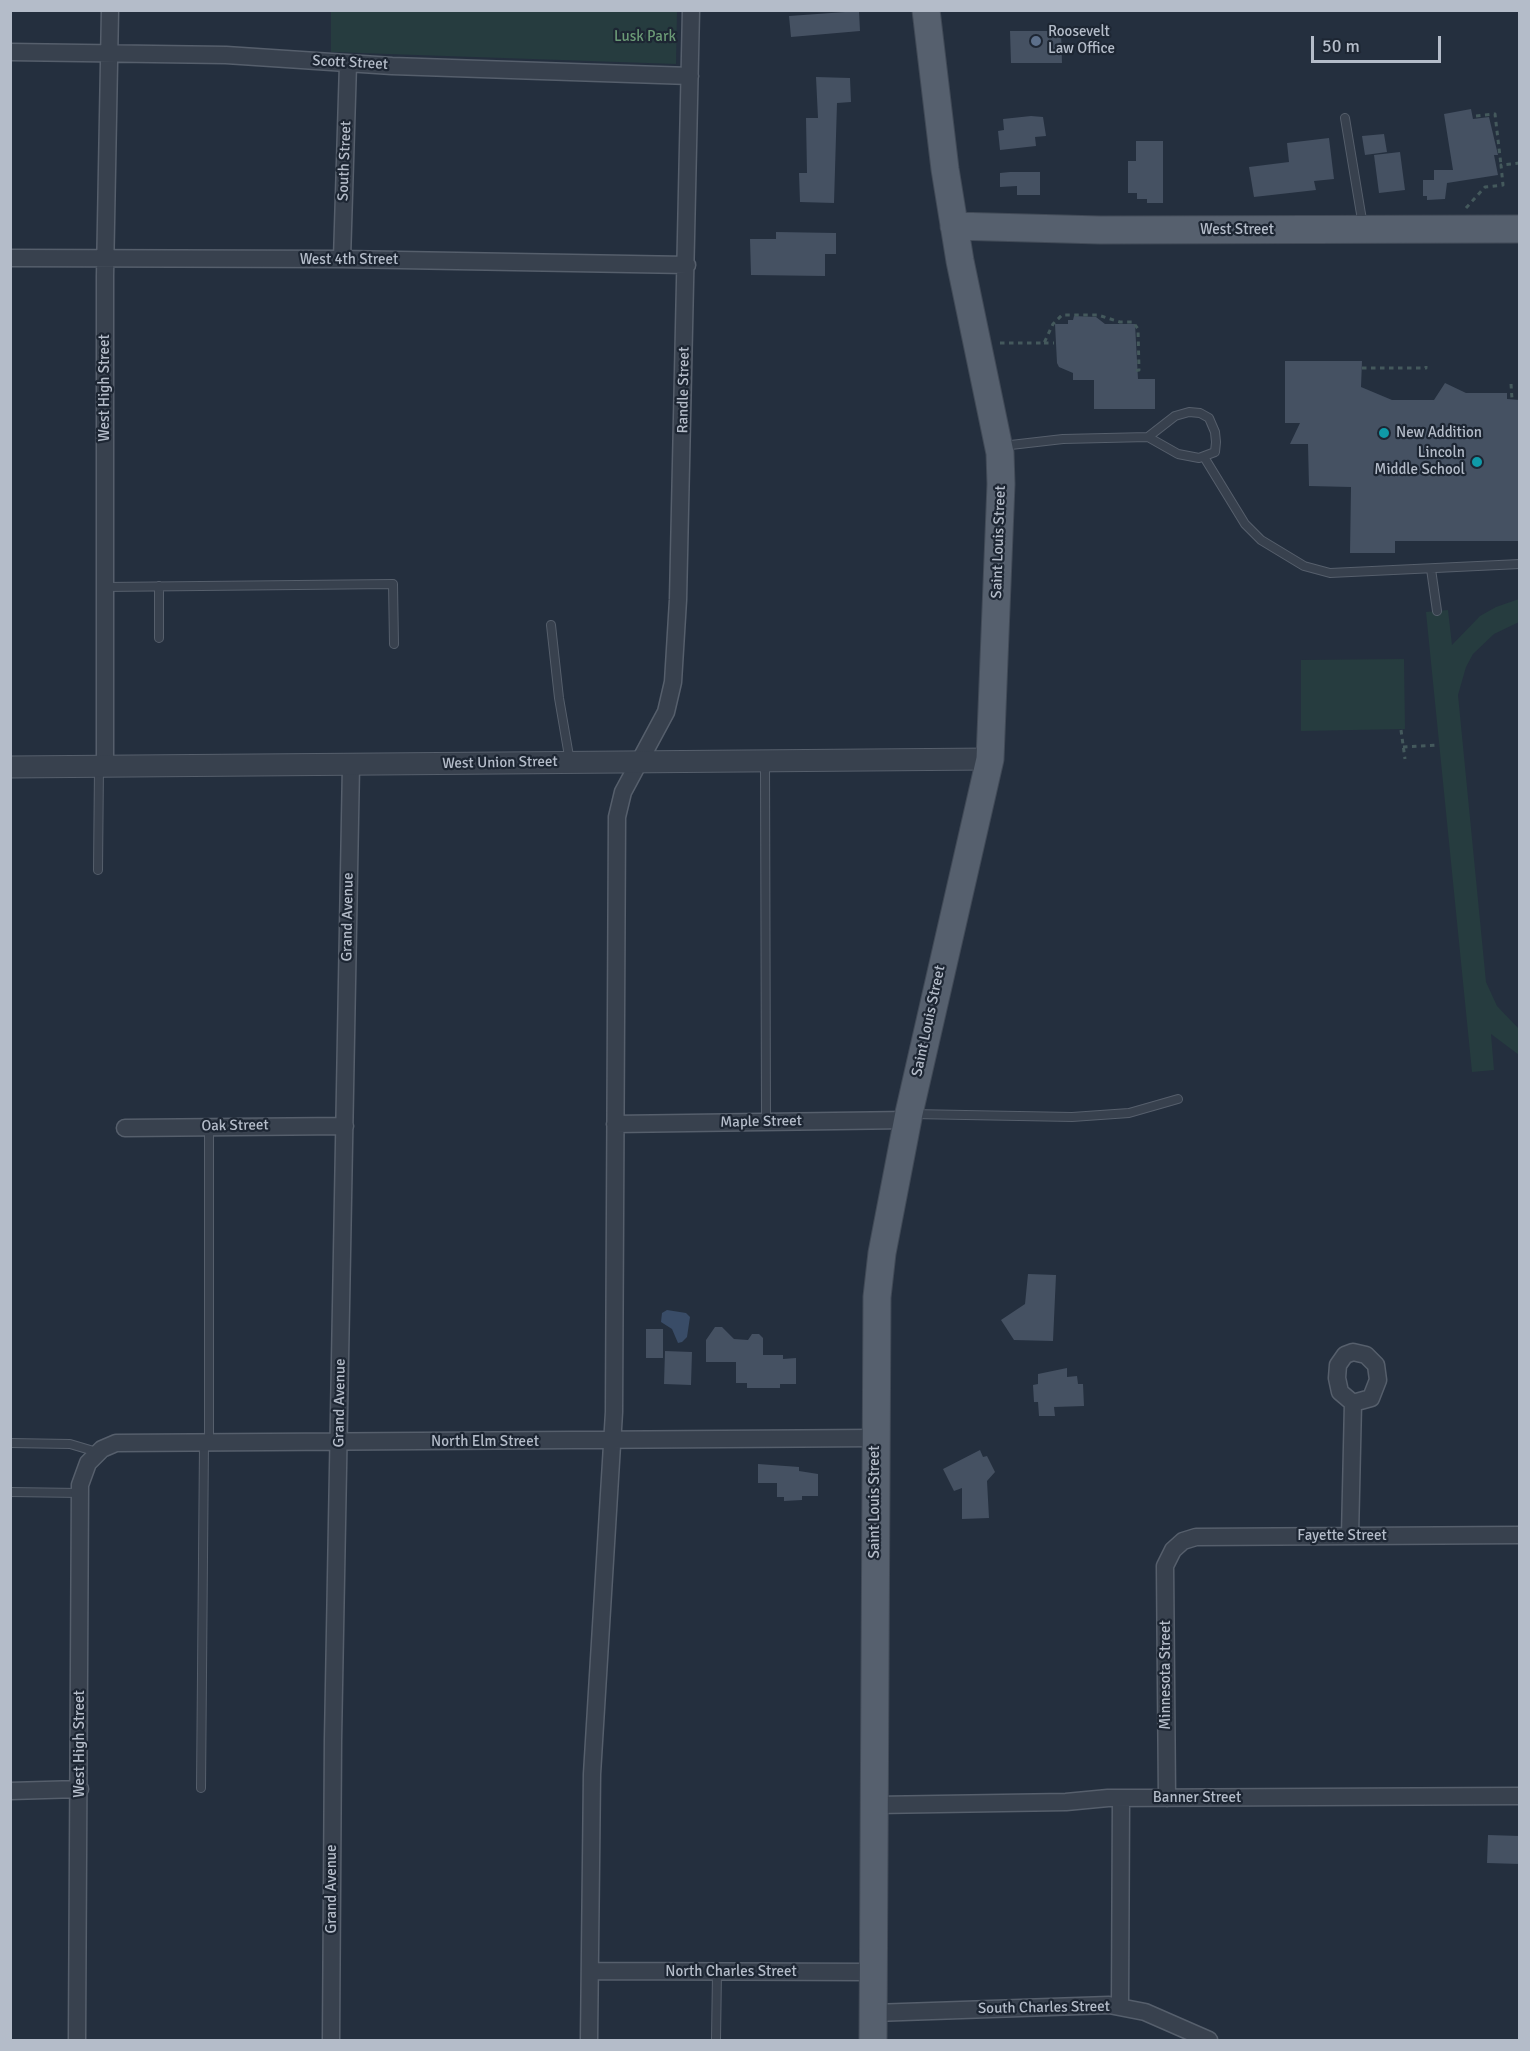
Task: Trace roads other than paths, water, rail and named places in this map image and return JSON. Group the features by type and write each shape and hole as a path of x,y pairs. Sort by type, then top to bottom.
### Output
{"main road":[{"name":"Saint Louis Street","path":"873,2040 877,1297 882,1253 908,1117 990,759 1001,496 999,447 954,226 926,10"},
{"name":"West Street","path":"954,226 1100,230 1520,229"}],"street":[{"name":"West High Street","path":"102,766 105,261 110,10"},
{"name":"Randle Street","path":"589,2040 592,1774 614,1441 617,817 623,792 666,712 674,682 687,265 691,10"},
{"name":"Scott Street","path":"10,52 109,52 226,56 348,64 690,76"},
{"name":"South Street","path":"342,259 348,64"},
{"name":"West 4th Street","path":"10,258 105,261 342,259 687,265"},
{"name":"West Union Street","path":"10,767 990,759"},
{"name":"Grand Avenue","path":"331,2040 351,765"},
{"name":"Maple Street","path":"615,1124 908,1117"},
{"name":"Oak Street","path":"125,1128 345,1126"},
{"path":"1350,1536 1353,1403"},
{"name":"North Elm Street","path":"97,1452 116,1443 876,1438"},
{"name":"West High Street","path":"77,2040 80,1493 82,1475 97,1452"},
{"name":"Fayette Street","path":"1170,1553 1183,1541 1196,1537 1520,1535"},
{"name":"Minnesota Street","path":"1167,1798 1165,1566 1170,1553"},
{"path":"10,1791 80,1789"},
{"name":"Banner Street","path":"875,1805 1066,1802 1121,1798 1520,1796"},
{"path":"1120,2006 1121,1798"},
{"name":"North Charles Street","path":"590,1971 872,1972"},
{"name":"South Charles Street","path":"873,2013 1120,2006 1145,2012 1209,2040"}],"lane":[{"path":"1345,118 1363,229"},
{"path":"999,447 1063,439 1148,437 1178,454 1204,457 1215,452 1215,432 1209,418 1200,413 1189,412 1175,416 1148,437"},
{"path":"1204,457 1245,524 1269,545 1304,566 1330,573 1520,564"},
{"path":"1431,569 1437,611"},
{"path":"104,587 393,584 394,644"},
{"path":"159,586 159,638"},
{"path":"551,625 559,698 570,763"},
{"path":"765,761 766,1122"},
{"path":"98,870 102,766"},
{"path":"908,1117 1072,1117 1129,1113 1178,1099"},
{"path":"201,1788 209,1127"},
{"path":"10,1443 70,1444 97,1452"},
{"path":"10,1492 80,1493"},
{"path":"716,2040 717,1972"}],"water":[{"path":"667,1310 686,1313 690,1317 687,1337 682,1342 678,1343 672,1329 661,1322 662,1313"}],"place":[{"name":"Roosevelt Law Office","path":"1036,41"},
{"name":"New Addition","path":"1384,433"},
{"name":"Lincoln Middle School","path":"1477,462"}],"park label":[{"name":"Lusk Park","path":"645,37"}]}
